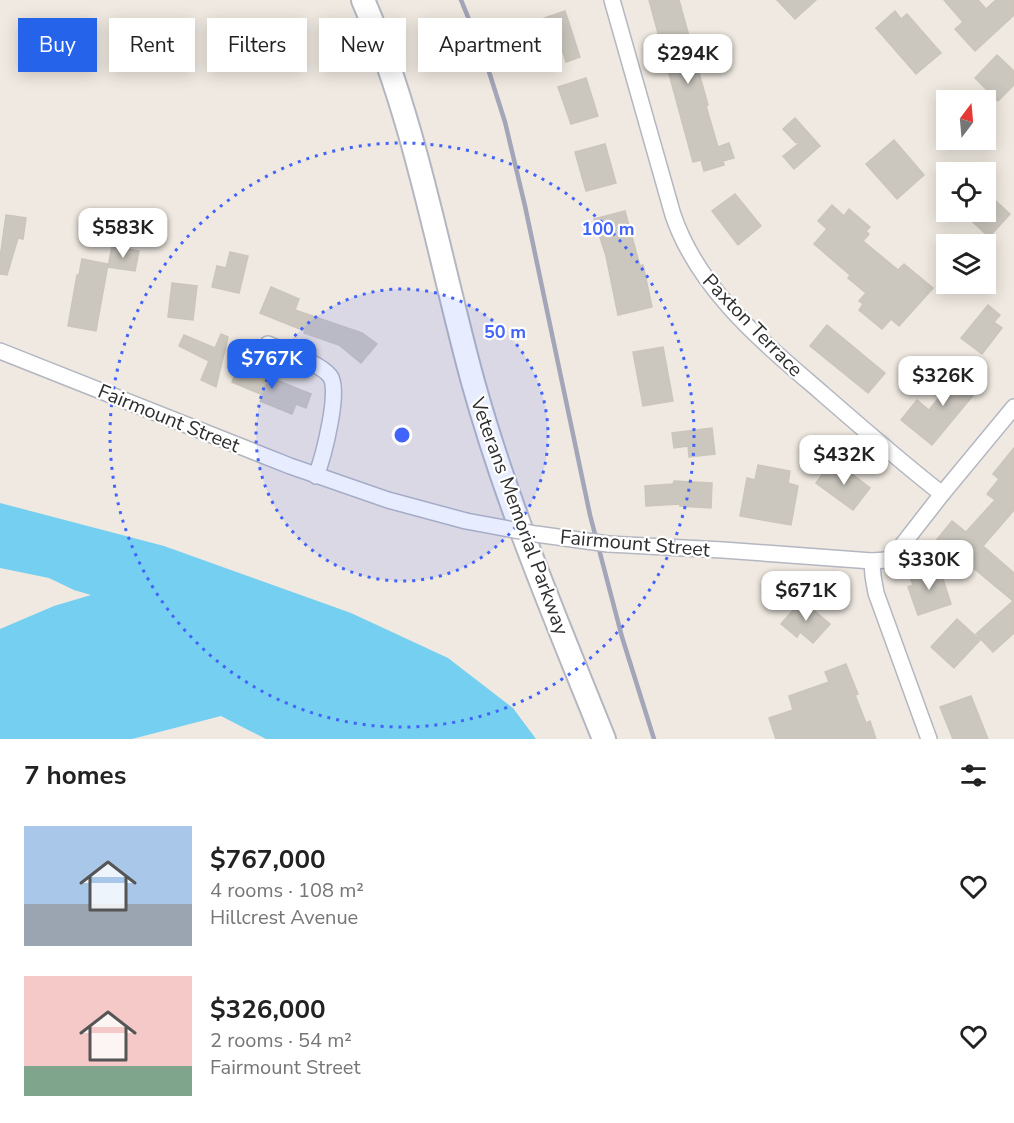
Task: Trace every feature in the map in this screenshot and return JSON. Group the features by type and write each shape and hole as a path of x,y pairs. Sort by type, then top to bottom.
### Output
{"main road":[{"name":"Veterans Memorial Parkway","path":"363,0 410,130 473,382 497,462 526,545 600,729"}],"street":[{"name":"Paxton Terrace","path":"612,0 673,215 682,239 702,274 730,307 786,362 871,437 942,494"},
{"path":"268,344 319,368 330,375 333,380 334,391 324,453 316,476"},
{"name":"Fairmount Street","path":"0,351 316,476 398,504 466,521 545,536 627,546 723,550 872,561 886,560 891,557 1013,411"},
{"path":"872,561 876,593 929,739"}],"water":[{"path":"0,503 164,546 351,613 448,658 513,708 536,739 266,739 221,716 132,739 0,739 0,629 54,606 91,595 49,578 0,568"}],"building":[{"path":"649,0 679,0 718,147 729,143 734,158 723,161 724,165 704,171 701,160 693,162"},
{"path":"777,0 816,0 795,19"},
{"path":"944,0 978,0 986,9 996,0 1014,0 1014,15 975,51 955,29 963,22"},
{"path":"565,11 580,57 566,62 562,52 562,18 545,18"},
{"path":"895,11 901,19 907,14 941,53 916,74 876,28"},
{"path":"997,55 1014,71 1014,85 998,101 996,90 987,90 975,78"},
{"path":"586,78 598,116 571,124 558,87"},
{"path":"795,118 820,146 794,169 783,156 802,141 796,143 783,129"},
{"path":"894,140 924,175 897,199 866,164"},
{"path":"605,144 616,183 586,191 575,152"},
{"path":"735,194 761,226 738,245 712,211"},
{"path":"996,201 1010,214 992,234 986,234 973,222 996,222"},
{"path":"832,205 844,216 849,209 870,227 866,231 869,234 863,241 898,270 904,264 933,288 899,326 891,319 882,329 859,310 863,304 859,301 866,293 848,278 850,275 814,244 827,229 818,221"},
{"path":"625,211 640,266 643,265 652,307 618,315 606,256 594,219"},
{"path":"6,215 26,218 23,239 18,238 7,275 0,274"},
{"path":"112,246 139,251 135,271 108,267"},
{"path":"230,252 248,256 239,293 212,287 217,266 226,268"},
{"path":"82,259 108,264 96,331 68,326"},
{"path":"172,283 197,286 193,320 168,317"},
{"path":"271,287 299,299 295,310 362,333 377,344 361,363 339,345 304,333 305,331 260,313"},
{"path":"988,305 1000,315 994,322 1002,328 982,354 961,338"},
{"path":"827,325 885,373 868,393 810,346"},
{"path":"221,334 228,337 216,387 201,380 209,361 179,346 184,335 215,348"},
{"path":"663,347 673,401 643,406 633,352"},
{"path":"239,365 311,394 306,408 296,404 292,414 260,401 263,395 232,382"},
{"path":"964,366 984,382 932,445 901,420 917,400 929,410"},
{"path":"712,428 715,454 689,457 688,446 674,448 672,433"},
{"path":"1014,448 1014,510 983,546 1014,573 1014,633 993,652 976,634 1013,601 977,571 964,562 961,565 934,543 952,521 966,532 995,500 987,494 999,479 993,474"},
{"path":"839,464 870,488 853,510 816,483 827,468 833,472"},
{"path":"758,465 790,471 788,483 798,486 791,525 740,516 747,478 755,480"},
{"path":"674,481 712,483 711,508 680,506 680,504 646,506 645,486 673,484"},
{"path":"939,567 951,604 918,615 908,587 913,585 910,577"},
{"path":"802,600 830,624 813,643 800,632 797,637 781,624"},
{"path":"957,619 980,640 954,668 931,647"},
{"path":"846,664 866,723 870,721 876,739 776,739 769,718 793,710 789,696 829,682 825,672"},
{"path":"971,696 988,739 953,739 940,707"}],"railway":[{"path":"461,0 484,56 505,122 590,515 622,637 654,739"}]}
